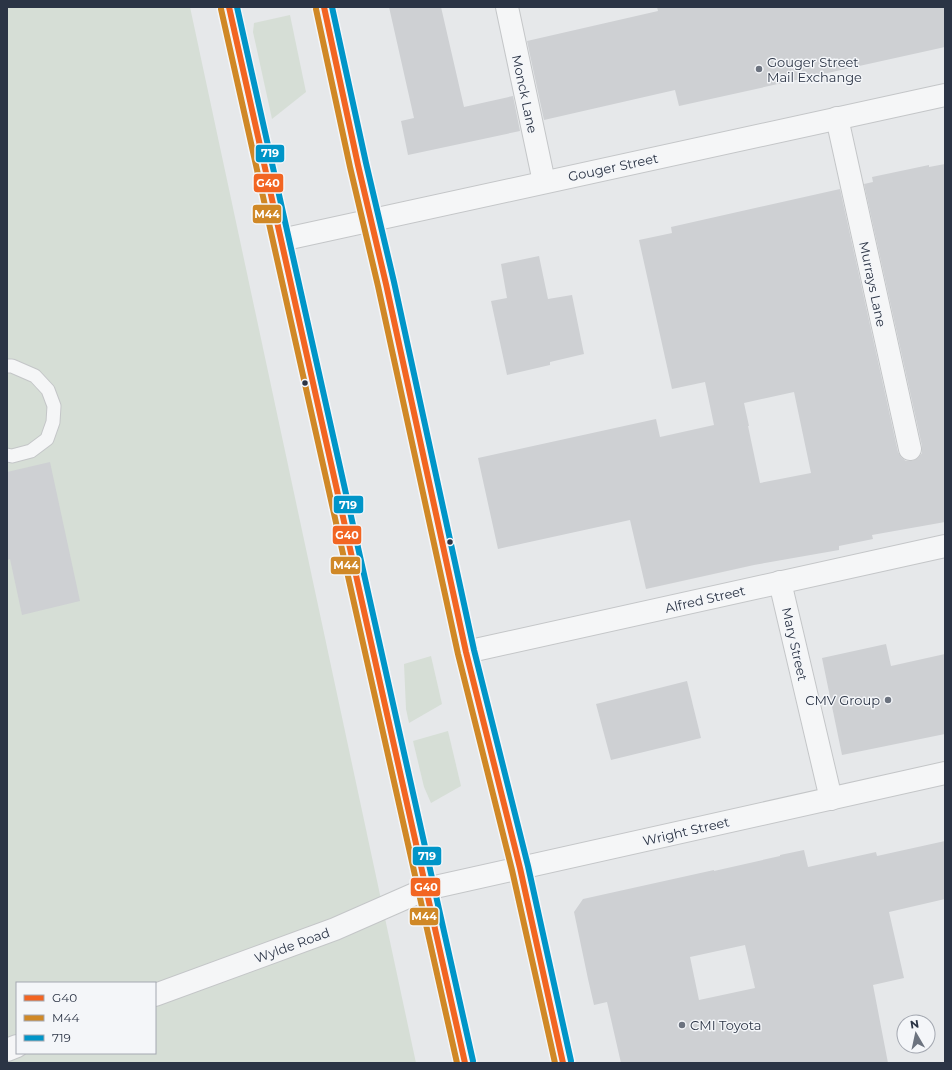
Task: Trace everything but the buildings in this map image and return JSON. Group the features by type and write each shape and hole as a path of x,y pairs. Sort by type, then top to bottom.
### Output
{"main road":[{"path":"229,7 465,1063"},
{"path":"324,7 466,652 520,868 563,1063"}],"street":[{"name":"Monck Lane","path":"507,7 544,182"},
{"name":"Gouger Street","path":"281,240 945,95"},
{"name":"Murrays Lane","path":"838,118 910,449"},
{"name":"Alfred Street","path":"466,652 945,546"},
{"name":"Mary Street","path":"780,582 831,799"},
{"name":"Wright Street","path":"426,889 945,773"},
{"name":"Wylde Road","path":"156,995 335,929 426,889"}],"lane":[{"path":"7,366 12,366 35,376 48,390 54,406 53,422 47,439 31,451 12,456 7,455"}],"shaded area":[{"path":"7,7 190,7 416,1063 7,1063"},
{"path":"290,15 306,92 272,119 253,32 254,23"},
{"path":"431,656 442,704 409,723 406,709 404,664"},
{"path":"448,731 461,786 431,803 424,787 413,741"}],"transit line":[{"name":"G40","path":"229,7 465,1063"},
{"name":"719","path":"237,7 473,1061"},
{"name":"G40","path":"324,7 466,652 520,868 563,1063"},
{"name":"719","path":"332,7 394,282 474,650 528,866 571,1061"},
{"name":"M44","path":"221,9 457,1063"},
{"name":"M44","path":"316,9 458,654 512,870 555,1063"}],"place":[{"name":"Gouger Street Mail Exchange","path":"759,69"},
{"name":"CMV Group","path":"888,700"},
{"name":"CMI Toyota","path":"682,1025"}]}
